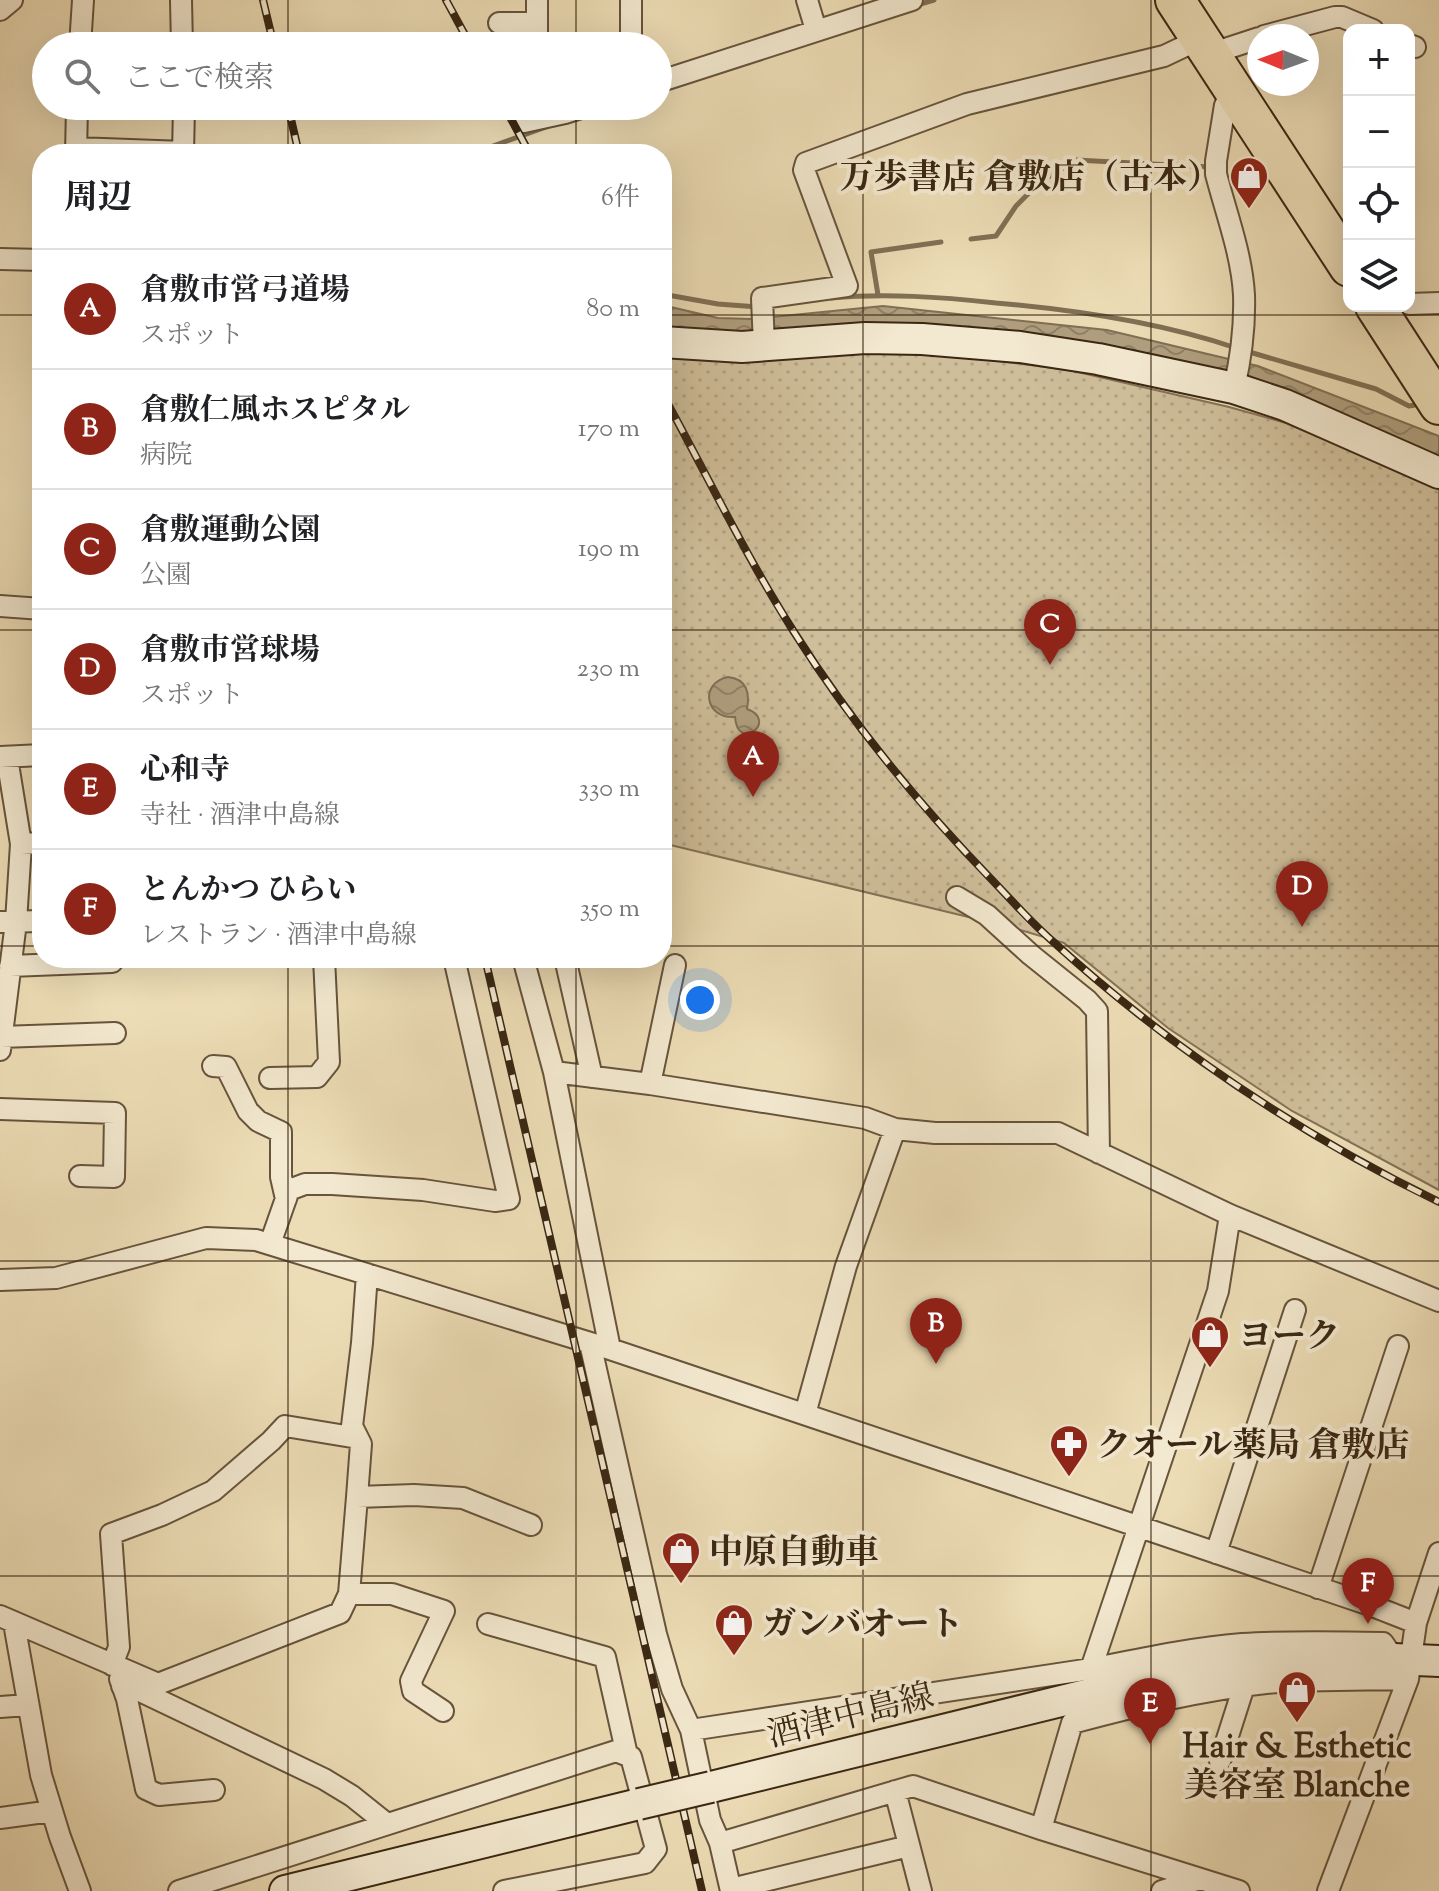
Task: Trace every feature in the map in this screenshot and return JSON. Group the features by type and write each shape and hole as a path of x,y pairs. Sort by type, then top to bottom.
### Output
{"highway":[{"path":"1175,0 1343,258"},
{"path":"1392,312 1439,405"}],"main road":[{"path":"672,343 703,346 865,338 922,339 1020,347 1098,359 1238,365 1285,405 1439,473"},
{"name":"酒津中島線","path":"285,1891 1171,1674 1267,1662 1413,1665"}],"street":[{"path":"0,10 12,0"},
{"path":"81,32 83,0"},
{"path":"181,0 182,32"},
{"path":"537,0 537,32"},
{"path":"631,0 631,32"},
{"path":"807,0 816,30"},
{"path":"672,77 912,0"},
{"path":"1297,24 1341,8 1364,24"},
{"path":"499,23 537,23"},
{"path":"764,342 762,298 847,286 804,170 806,163 967,104 1205,46 1247,39"},
{"path":"1237,94 1225,105 1216,174 1240,263 1244,294 1244,329 1238,365"},
{"path":"76,144 77,120"},
{"path":"184,120 184,144"},
{"path":"524,122 532,120"},
{"path":"0,259 32,260"},
{"path":"1415,305 1439,303"},
{"path":"0,606 32,608"},
{"path":"3,766 32,758"},
{"path":"3,766 32,767"},
{"path":"3,766 21,844 8,922 10,966 1,1044 115,1033"},
{"path":"21,844 32,843"},
{"path":"957,897 987,915 1097,1011 1099,1153"},
{"path":"8,922 32,921"},
{"path":"10,966 32,965"},
{"path":"650,1084 675,965"},
{"path":"270,1078 317,1077 329,1062 324,968"},
{"path":"270,1244 289,1190 305,1184 423,1190 495,1201 509,1199 456,968"},
{"path":"526,968 554,1072 600,1346 656,1634 672,1689 691,1730 710,1820 720,1843 731,1890 909,1846"},
{"path":"567,968 592,1077"},
{"path":"213,1066 226,1067 248,1111 258,1121 281,1132 281,1177 286,1199"},
{"path":"554,1072 865,1118 895,1129 935,1133 1058,1133 1230,1215 1439,1301"},
{"path":"0,1109 115,1113 114,1177 80,1176"},
{"path":"805,1414 846,1266 895,1129"},
{"path":"1091,1669 1218,1291 1230,1215"},
{"path":"0,1280 56,1278 206,1238 256,1240 600,1346 1416,1623"},
{"path":"118,1674 158,1684 340,1613 349,1594 357,1497 361,1444 352,1426 367,1274"},
{"path":"1216,1553 1295,1310"},
{"path":"1318,1588 1398,1346"},
{"path":"214,1790 159,1795 146,1789 127,1699 118,1674 111,1534 213,1491 285,1426 358,1438"},
{"path":"357,1497 414,1495 463,1498 531,1525"},
{"path":"1328,1891 1413,1665 1416,1623 1439,1553"},
{"path":"349,1594 392,1594 444,1611 411,1681 413,1691 443,1711"},
{"path":"7,1620 118,1674 140,1691 324,1779 352,1796 387,1824"},
{"path":"7,1620 41,1775 80,1891"},
{"path":"488,1624 605,1657 627,1755"},
{"path":"691,1730 1242,1644 1383,1643 1413,1665"},
{"path":"1041,1829 1072,1723 1163,1699 1413,1665"},
{"path":"1220,1761 1244,1686"},
{"path":"0,1707 28,1705"},
{"path":"179,1891 616,1751 631,1757 656,1849 645,1863 504,1891"},
{"path":"720,1843 913,1786 1239,1891"},
{"path":"895,1791 921,1891"},
{"path":"0,1818 52,1811"},
{"path":"1162,1891 1201,1879"}],"shaded area":[{"path":"918,351 1069,370 1286,423 1439,487 1439,1190 1292,1111 1168,1028 1064,943 1010,927 672,845 672,357 731,359"}],"water":[{"path":"883,306 1107,330 1258,366 1439,436 1439,459 1257,383 778,334 672,329 672,307 718,318 752,319"},
{"path":"728,677 746,688 747,709 759,720 758,726 749,734 738,728 735,717 717,712 709,700 713,686"}],"waterway":[{"path":"917,5 934,0"},
{"path":"499,144 546,127"},
{"path":"971,239 996,236 1016,206 1040,182 1076,160 1209,167"},
{"path":"878,295 871,252 941,242"},
{"path":"672,296 758,307"},
{"path":"831,298 914,296 1057,309 1148,324 1236,348"},
{"path":"1246,351 1376,389 1409,406 1415,405"}],"railway":[{"path":"263,0 271,32"},
{"path":"446,0 463,32"},
{"path":"291,120 297,144"},
{"path":"512,120 525,144"},
{"path":"672,412 759,573 816,665 913,793 1021,911 1093,977 1234,1084 1334,1147 1439,1202"},
{"path":"487,968 702,1891"}],"place":[{"name":"万歩書店 倉敷店（古本）","path":"1249,210"},
{"name":"倉敷運動公園","path":"1050,665"},
{"name":"倉敷市営弓道場","path":"753,797"},
{"name":"倉敷市営球場","path":"1302,927"},
{"name":"倉敷仁風ホスピタル","path":"936,1364"},
{"name":"ヨーク","path":"1210,1369"},
{"name":"クオール薬局 倉敷店","path":"1069,1478"},
{"name":"中原自動車","path":"681,1585"},
{"name":"とんかつ ひらい","path":"1368,1624"},
{"name":"ガンバオート","path":"734,1657"},
{"name":"Hair & Esthetic 美容室 Blanche","path":"1297,1724"},
{"name":"心和寺","path":"1150,1744"}]}
